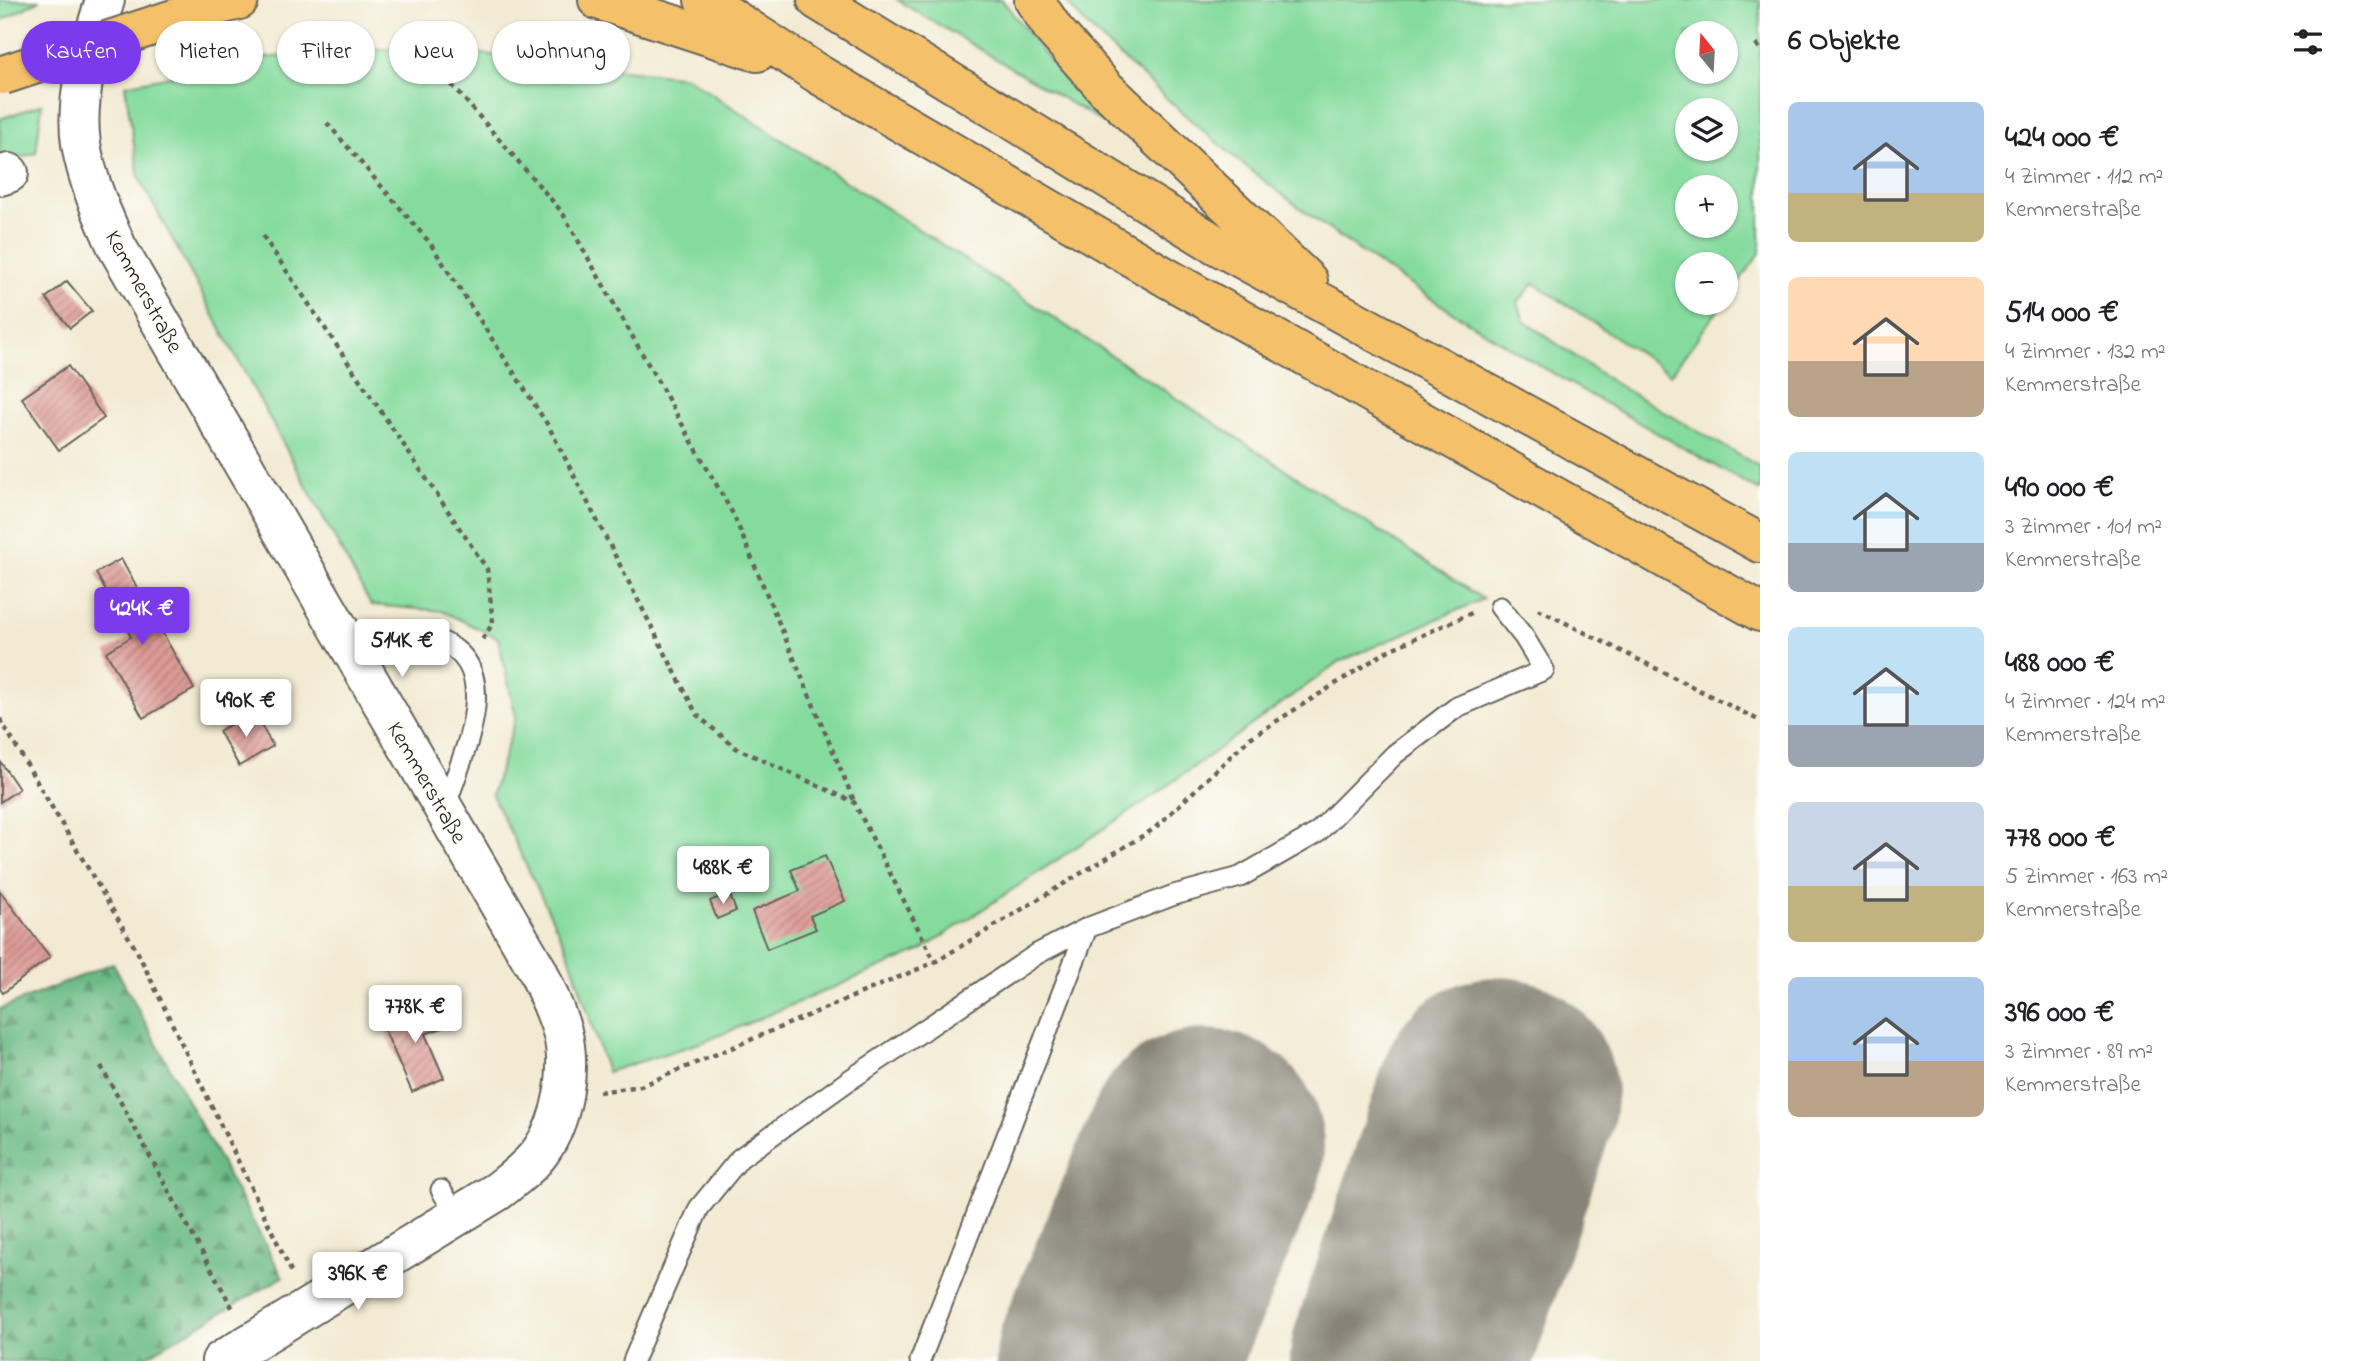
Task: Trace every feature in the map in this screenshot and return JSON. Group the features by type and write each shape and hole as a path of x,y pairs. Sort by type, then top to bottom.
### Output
{"highway":[{"path":"598,0 662,19 818,74"},
{"path":"704,0 818,74 1337,376 1760,612"},
{"path":"817,0 1215,244 1350,321 1760,543"},
{"path":"1034,0 1054,30 1105,88 1350,321"},
{"path":"1,76 222,4"}],"street":[{"name":"Kemmerstraße","path":"105,0 81,92 81,143 94,196 117,247 538,971 562,1032 566,1064 563,1095 542,1150 498,1191 449,1203 310,1307 236,1352"}],"lane":[{"path":"633,1361 699,1209 740,1158 848,1081 1037,954 1087,928 1174,895 1240,877 1317,833 1395,754 1457,707 1544,670 1524,636 1500,607"},
{"path":"346,641 377,631 410,633 451,644 468,661 476,682 476,703 444,809"},
{"path":"920,1361 1087,928"}],"path":[{"path":"1756,44 1760,50"},
{"path":"450,84 569,224 733,514 854,802 934,962"},
{"path":"327,123 430,243 548,427 697,715 736,748 854,802"},
{"path":"263,236 487,569 493,623 468,661"},
{"path":"563,1095 641,1086 934,962 1154,829 1250,738 1377,657 1469,612 1529,604 1760,721"},
{"path":"0,719 138,953 310,1307"},
{"path":"101,1066 236,1352"}],"green space":[{"path":"0,0 40,0 0,21"},
{"path":"897,0 1002,0 1070,86 1109,126"},
{"path":"1066,0 1760,0 1760,253 1738,283 1738,252 1675,252 1675,315 1714,315 1671,374 1534,283 1518,302 1524,321 1611,381 1760,467 1760,491 1520,354 1365,254 1290,201 1218,143 1082,21"},
{"path":"389,49 389,84 478,84 478,54 492,55 492,84 630,84 630,71 686,77 1483,599 1339,662 1156,794 920,951 706,1041 607,1072 568,951 492,795 516,717 498,638 442,611 371,605 139,178 125,85 141,84 155,79 155,84 263,84 263,58 277,57 277,84 375,84 375,50"},
{"path":"42,104 36,153 0,164 0,119"},
{"path":"113,963 283,1277 138,1361 0,1361 0,1009"}],"building":[{"path":"67,281 92,311 70,328 46,298"},
{"path":"68,366 104,418 59,450 22,398"},
{"path":"121,559 194,689 143,718 106,652 131,637 96,573"},
{"path":"253,711 273,746 239,766 219,731"},
{"path":"0,761 19,789 0,802"},
{"path":"825,856 845,901 810,916 816,929 767,949 752,911 800,891 791,870"},
{"path":"0,891 50,957 3,993 0,989"},
{"path":"729,893 736,911 717,919 710,901"},
{"path":"430,1001 442,1028 425,1034 444,1078 412,1092 381,1022"}],"runway":[{"path":"1409,1361 1498,1096"},
{"path":"1115,1361 1205,1148"}]}
